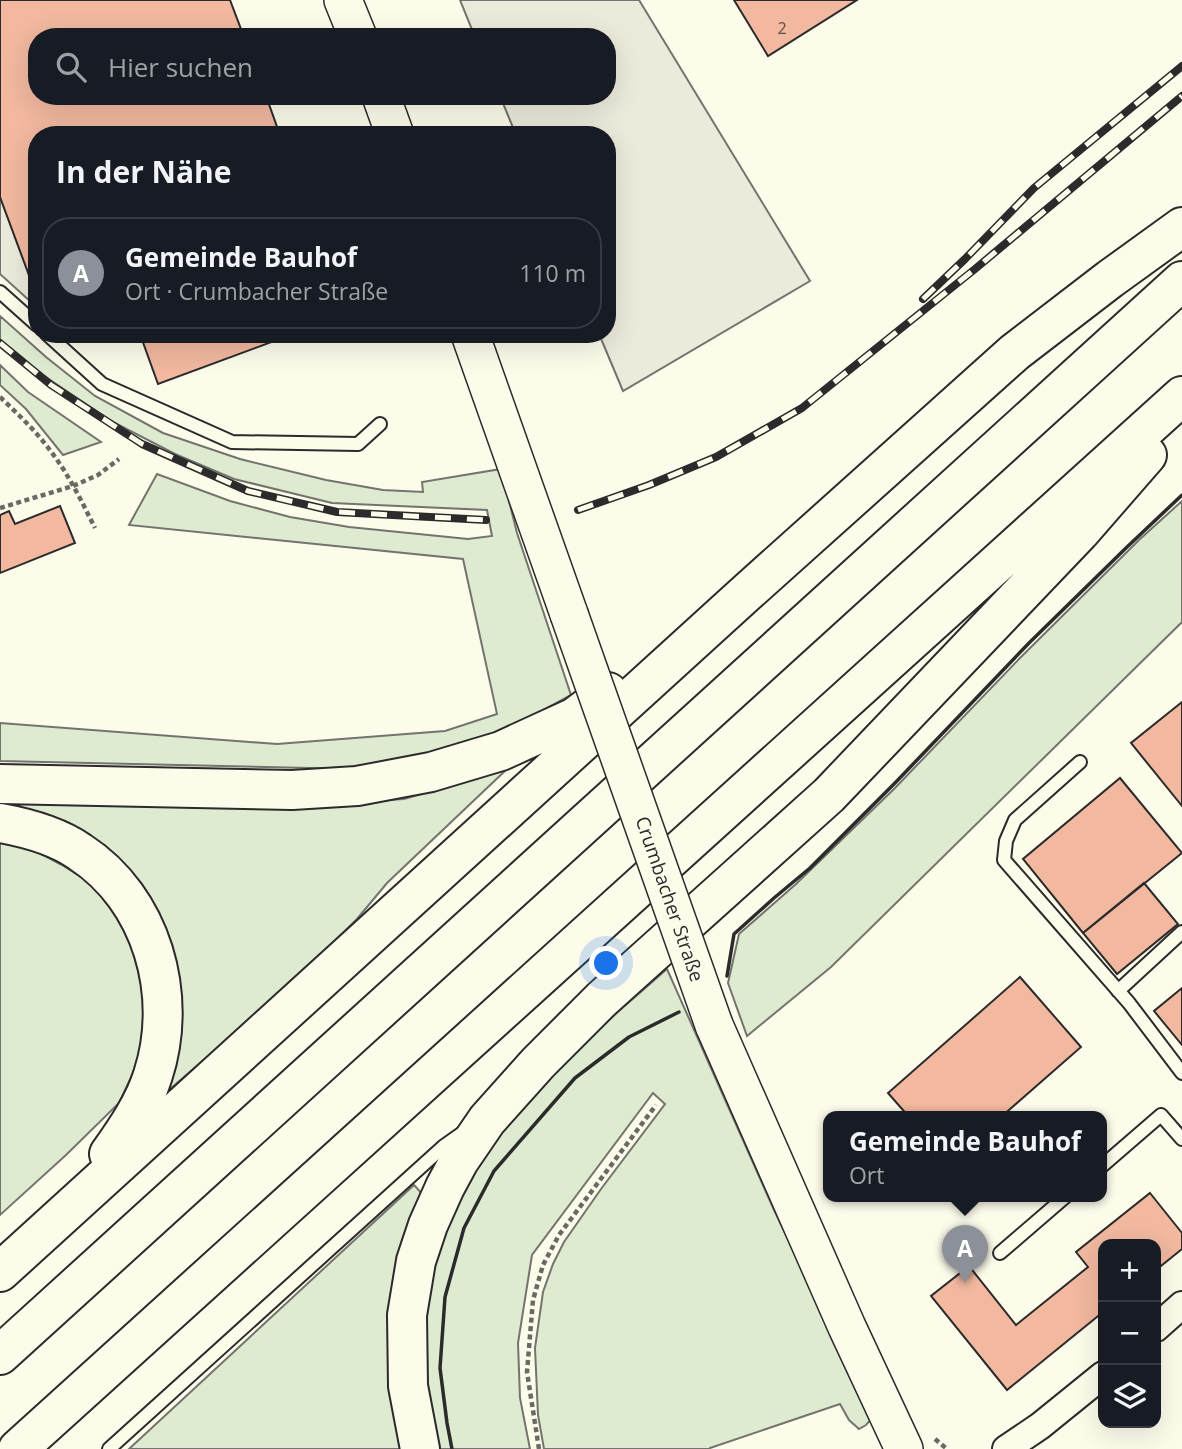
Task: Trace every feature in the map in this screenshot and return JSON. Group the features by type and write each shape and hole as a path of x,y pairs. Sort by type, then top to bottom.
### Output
{"highway":[{"path":"0,1272 744,595 1016,352 1182,227"},
{"path":"0,1355 1182,281"},
{"path":"18,1449 1182,396"},
{"path":"420,1449 408,1386 407,1315 416,1261 445,1187 487,1120 538,1062 603,999 829,794 1080,532 1182,416"},
{"path":"0,784 292,790 357,786 430,772 500,751 575,717 744,595"},
{"path":"0,823 59,840 101,868 133,905 161,976 162,1030 153,1076 129,1126 71,1207"}],"main road":[{"path":"343,0 354,28"},
{"path":"384,105 392,126"},
{"name":"Crumbacher Straße","path":"473,343 714,1024 904,1449"}],"street":[{"path":"1161,1324 1182,1305"},
{"path":"1006,1449 1040,1426 1098,1379"}],"lane":[{"path":"0,292 28,317"},
{"path":"57,343 102,384 232,442 358,444 380,424"},
{"path":"1080,762 1015,820 1006,841 1004,860 1118,991 1182,1073"},
{"path":"1118,991 1182,932"},
{"path":"1107,1161 1161,1115 1182,1139"},
{"path":"109,1449 444,1146 465,1130 487,1120"},
{"path":"1000,1253 1059,1202"}],"path":[{"path":"0,397 31,427 55,457 95,528"},
{"path":"0,508 73,486 98,475 119,459"},
{"path":"539,1449 527,1372 533,1300 543,1265 559,1235 656,1105"}],"green space":[{"path":"0,316 28,343 95,396 163,433 240,459 326,480 383,490 423,492 422,482 501,469 517,533 571,695 463,750 355,769 0,761 0,723 277,744 445,731 497,714 463,559 129,525 157,474 230,501 290,517 349,527 468,539 492,536 487,510 332,503 234,479 175,454 111,421 40,373 0,340"},
{"path":"0,365 28,392 101,442 63,455 26,409 0,385"},
{"path":"1182,501 1182,622 831,967 747,1036 728,983 739,934 796,884 895,788 1020,658"},
{"path":"507,769 387,883 357,919 282,993 163,1095 164,937 0,811 0,795 358,802 404,799"},
{"path":"0,843 32,849 100,889 123,923 148,992 138,1063 119,1103 0,1215"},
{"path":"667,969 774,1210 873,1417 859,1429 849,1420 840,1404 710,1449 544,1449 538,1415 535,1348 543,1292 564,1242 665,1104 653,1093 532,1255 518,1343 520,1398 530,1449 432,1449 420,1338 432,1267 444,1227 480,1158 503,1126 564,1059"},
{"path":"414,1185 425,1197 407,1449 129,1449"}],"shaded area":[{"path":"460,0 639,0 810,281 623,391 603,343 616,343 616,126 512,126 504,105 616,105 616,28 471,28"},
{"path":"0,186 28,259 28,299 0,274"}],"building":[{"path":"0,0 230,0 241,28 28,28 28,105 269,105 277,126 28,126 28,273 0,197"},
{"path":"734,0 857,0 768,56"},
{"path":"143,343 269,343 158,384"},
{"path":"60,506 75,543 0,573 0,515 9,511 15,524"},
{"path":"1182,702 1182,806 1131,743"},
{"path":"1120,778 1182,853 1083,933 1023,859"},
{"path":"1144,883 1178,924 1117,974 1083,933"},
{"path":"1020,977 1081,1047 1008,1111 904,1111 888,1093"},
{"path":"1182,988 1182,1045 1154,1011"},
{"path":"1150,1193 1182,1233 1182,1249 1161,1266 1161,1239 1098,1239 1098,1316 1007,1390 931,1296 969,1266 1016,1325 1088,1267 1076,1252"}],"railway":[{"path":"923,299 1034,188 1182,66"},
{"path":"578,510 649,485 716,457 802,408 975,269 1182,96"},
{"path":"0,343 51,385 142,444 248,491 337,512 486,520"}],"wall":[{"path":"727,976 734,934 810,868 1029,643 1182,495"},
{"path":"452,1449 440,1368 445,1297 464,1228 494,1171 575,1078 629,1037 679,1012"}],"place":[{"name":"Gemeinde Bauhof","path":"965,1283"}]}
